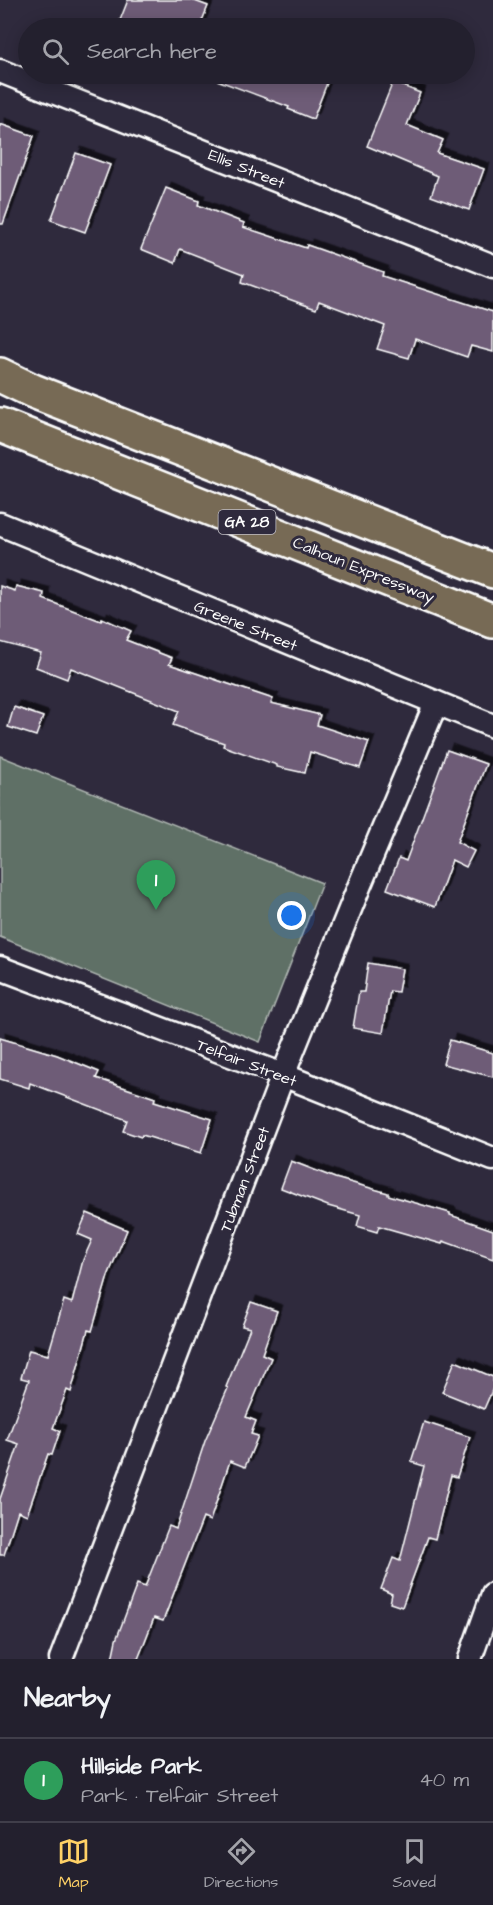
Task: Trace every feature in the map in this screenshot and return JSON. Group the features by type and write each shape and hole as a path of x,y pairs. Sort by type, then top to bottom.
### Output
{"highway":[{"name":"GA 28","path":"0,375 33,391 493,571"},
{"name":"Calhoun Expressway","path":"0,424 493,621"}],"street":[{"name":"Ellis Street","path":"0,71 18,78"},
{"name":"Ellis Street","path":"33,84 493,266"},
{"name":"Greene Street","path":"0,524 493,726"},
{"name":"Tubman Street","path":"61,1659 284,1075 436,703"},
{"name":"Telfair Street","path":"0,968 284,1075 493,1159"},
{"path":"470,1659 493,1594"}],"green space":[{"path":"0,756 322,883 260,1042 0,937"}],"building":[{"path":"128,0 192,0 208,6 203,18 121,18"},
{"path":"227,84 327,84 313,119 288,109 289,107"},
{"path":"392,84 420,93 407,125 443,140 437,153 484,169 469,210 431,196 438,176 367,146"},
{"path":"0,124 34,136 3,224 0,224"},
{"path":"76,153 110,165 85,232 51,220"},
{"path":"166,188 199,201 198,205 244,223 243,227 306,248 307,245 383,272 382,276 493,312 493,352 471,346 467,357 415,339 409,358 377,349 385,326 319,301 316,309 242,282 244,274 180,249 175,263 141,249"},
{"path":"0,586 15,591 16,586 44,593 43,599 101,621 102,618 131,631 126,640 172,658 169,664 273,699 271,703 320,715 317,725 369,742 360,768 310,752 305,773 277,767 277,765 223,746 224,743 173,725 179,711 71,668 67,679 36,667 41,653 0,642"},
{"path":"14,707 43,717 36,736 8,727"},
{"path":"447,750 486,764 457,842 474,851 466,867 452,860 435,907 387,889 399,858 406,861"},
{"path":"368,963 402,969 398,992 390,991 383,1033 353,1028 359,992 364,992"},
{"path":"0,1038 57,1055 99,1072 96,1078 155,1098 154,1101 212,1119 201,1153 123,1131 127,1120 30,1083 29,1088 0,1079"},
{"path":"450,1040 493,1053 493,1077 443,1064"},
{"path":"291,1161 335,1178 450,1213 450,1215 493,1230 493,1259 443,1241 442,1244 379,1226 377,1232 357,1226 360,1215 328,1206 281,1188"},
{"path":"87,1213 127,1230 108,1276 92,1331 88,1330 71,1392 67,1390 53,1428 60,1431 52,1455 48,1454 27,1515 18,1511 4,1555 0,1555 0,1499 19,1444 7,1440 29,1380 21,1378 29,1350 48,1355 64,1300 72,1303 83,1260 92,1240 78,1234"},
{"path":"251,1302 277,1311 262,1354 271,1358 246,1417 256,1421 251,1434 258,1436 245,1467 230,1461 210,1521 203,1518 163,1621 154,1618 138,1659 112,1659 116,1640 137,1584 145,1587 169,1526 176,1529 205,1441 250,1328 242,1326"},
{"path":"455,1361 493,1377 493,1388 484,1409 442,1392"},
{"path":"424,1422 470,1437 457,1477 451,1475 435,1539 428,1537 402,1607 390,1603 392,1594 381,1589 393,1558 400,1561 424,1466 411,1462"}],"place":[{"name":"Hillside Park","path":"156,910"}]}
